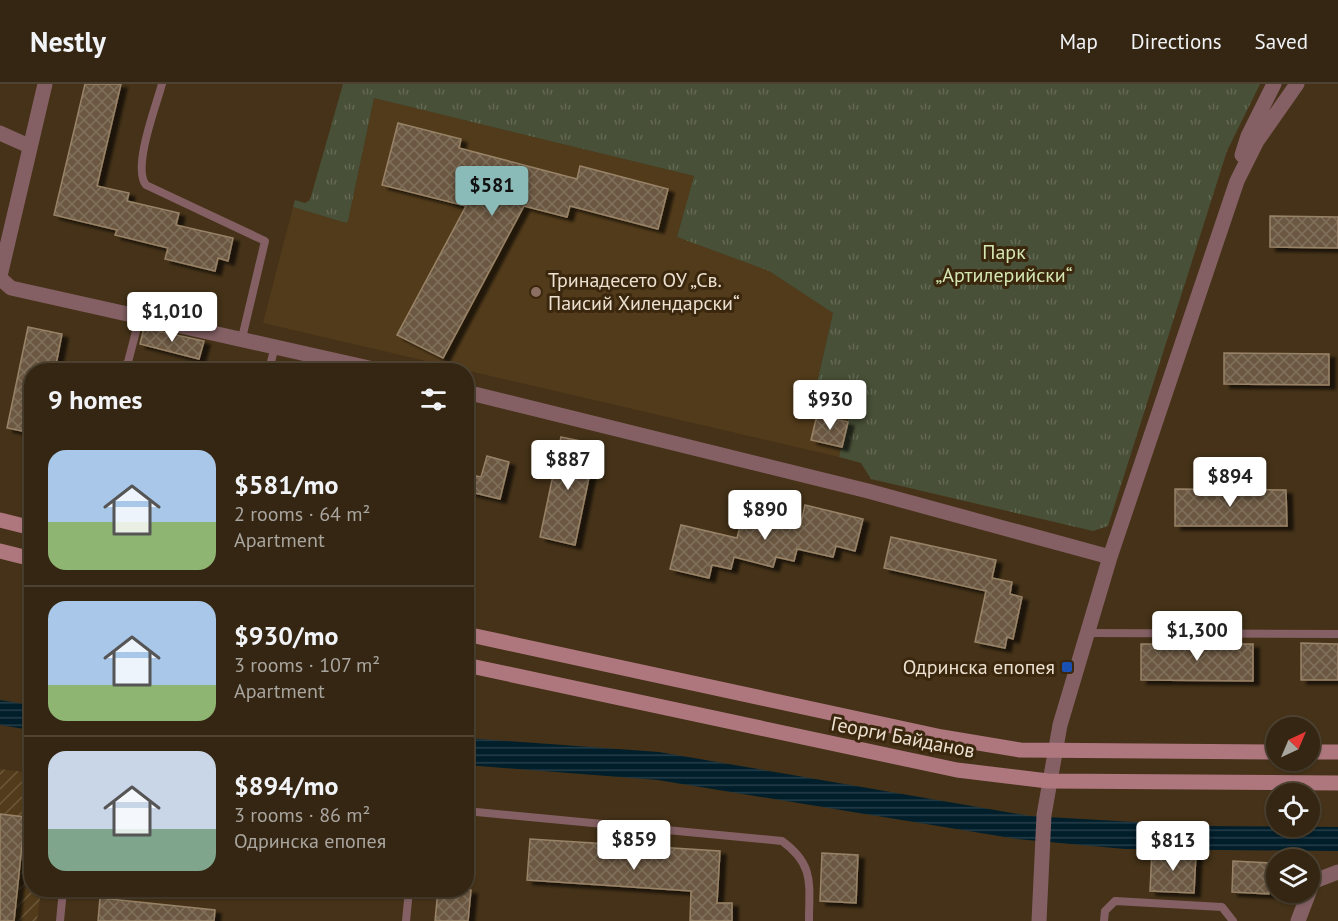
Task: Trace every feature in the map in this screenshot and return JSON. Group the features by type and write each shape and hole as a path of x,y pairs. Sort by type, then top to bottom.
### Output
{"main road":[{"path":"0,520 24,526"},
{"path":"0,551 24,558"},
{"name":"Георги Байданов","path":"474,635 942,737 1020,750 1266,752"},
{"name":"Георги Байданов","path":"474,667 957,770 1048,781 1338,783"},
{"path":"1320,752 1338,752"}],"street":[{"path":"45,84 0,277 4,284 11,288 349,363"},
{"path":"1039,921 1042,843 1048,781 1054,751 1087,633 1110,557 1237,181 1248,136 1274,84"},
{"path":"1237,181 1257,141 1297,84"},
{"path":"0,133 29,146"},
{"path":"474,394 868,490 1110,557"},
{"path":"1320,879 1338,872"},
{"path":"1298,921 1305,903"}],"lane":[{"path":"162,84 141,162 141,178 146,185 265,242 242,338"},
{"path":"128,363 140,316"},
{"path":"271,363 275,345"},
{"path":"1087,633 1338,634"},
{"path":"474,812 782,841 797,852 809,871 809,921"},
{"path":"60,921 62,897"},
{"path":"406,921 408,897"},
{"path":"1104,921 1105,912 1115,901 1222,907 1233,921"}],"shaded area":[{"name":"Тринадесето ОУ „Св. Паисий Хилендарски“","path":"374,98 694,176 677,237 769,271 833,313 816,386 853,399 839,457 474,372 474,363 435,363 263,323 293,207 346,223"},
{"path":"0,769 24,772 24,897 40,897 37,921 0,921"}],"green space":[{"name":"Парк „Артилерийски“","path":"343,84 1260,84 1227,151 1108,526 1093,531 871,479 861,463 839,457 853,399 816,387 833,313 769,271 677,237 694,176 374,98 348,221 346,223 293,207 295,200 305,203 310,200"}],"water":[{"path":"0,700 24,704 24,729 0,725"},
{"path":"474,739 659,752 1030,816 1205,826 1266,826 1266,837 1320,837 1320,827 1338,827 1338,851 1320,851 1320,849 1125,849 1017,839 658,780 474,766"}],"building":[{"path":"85,84 121,84 97,186 129,193 127,201 179,213 176,225 233,238 228,261 218,258 215,271 165,259 168,248 115,235 117,230 54,215"},
{"path":"398,123 461,139 459,148 577,179 580,166 668,189 658,229 570,206 567,217 524,206 443,358 397,335 466,206 382,185"},
{"path":"1270,216 1338,217 1338,248 1270,247"},
{"path":"28,327 62,334 56,363 24,363 24,431 7,428"},
{"path":"144,328 204,341 199,359 140,344"},
{"path":"1224,353 1329,354 1329,385 1224,384"},
{"path":"817,415 848,422 842,447 811,440"},
{"path":"561,437 596,444 575,545 540,537"},
{"path":"487,456 509,462 500,499 474,493 474,476 481,477"},
{"path":"1175,489 1286,490 1287,526 1175,526"},
{"path":"805,505 863,519 855,551 836,546 833,557 797,549 794,561 776,557 773,567 734,557 731,569 712,565 709,578 670,569 681,525 737,538 743,514 800,527"},
{"path":"891,537 996,560 992,578 1012,582 1010,594 1022,597 1013,639 1007,637 1005,648 975,642 986,591 884,568"},
{"path":"1301,643 1338,644 1338,680 1301,680"},
{"path":"1141,644 1253,644 1253,681 1141,680"},
{"path":"0,814 24,817 24,826 14,921 0,921"},
{"path":"530,839 720,851 717,903 732,903 732,921 690,921 691,891 527,880"},
{"path":"1152,850 1196,853 1194,893 1150,891"},
{"path":"822,853 858,855 856,903 820,901"},
{"path":"1233,861 1266,863 1266,894 1232,892"},
{"path":"437,897 470,897 468,921 435,921"},
{"path":"100,898 215,910 214,921 98,921"}],"place":[{"name":"Тринадесето ОУ „Св. Паисий Хилендарски“","path":"536,292"},
{"name":"Одринска епопея","path":"1067,667"}]}
